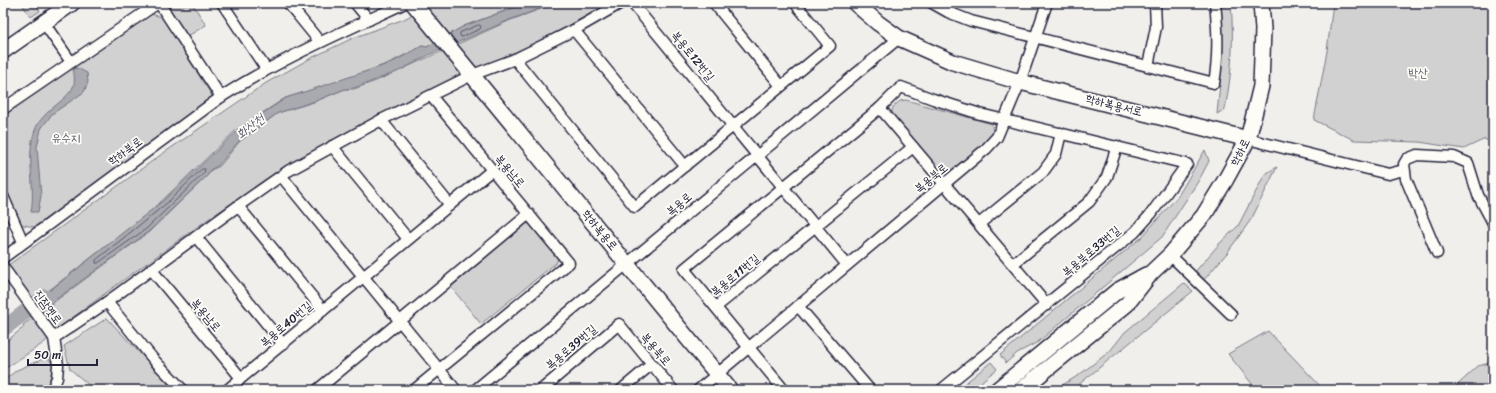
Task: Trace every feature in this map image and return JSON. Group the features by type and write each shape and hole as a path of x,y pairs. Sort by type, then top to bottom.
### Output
{"street":[{"path":"3,51 72,3"},
{"path":"3,109 158,3 221,97"},
{"path":"222,3 266,69"},
{"path":"288,3 319,41"},
{"path":"356,3 369,20"},
{"path":"53,336 107,302 238,206 282,177 288,171 381,120 431,96 471,73 515,59 574,30 621,3"},
{"name":"복용로12번길","path":"632,3 757,156"},
{"path":"714,3 782,86"},
{"path":"515,59 635,207 830,46 795,3"},
{"name":"학하복용서로","path":"855,3 899,38 953,62 1020,82 1388,174 1404,170"},
{"path":"932,3 948,12 971,21 1214,83 1218,56 1218,28 1215,3"},
{"name":"복용북로","path":"698,390 986,149 996,137 1020,82 1047,3"},
{"path":"1148,66 1156,27 1154,3"},
{"name":"학하로","path":"1021,390 1127,304 1150,273 1170,255 1204,215 1248,139 1261,86 1263,29 1261,3"},
{"name":"학하북로","path":"3,258 221,97 266,69 319,41 369,20 412,5"},
{"name":"학하복용로","path":"412,5 471,73 730,390"},
{"path":"44,23 71,62"},
{"path":"574,30 685,166"},
{"name":"복용로","path":"475,390 899,38"},
{"name":"복용로11번길","path":"913,147 716,308 684,269 880,108 902,87 933,99 1004,119"},
{"name":"복용남로","path":"431,96 569,262 439,370"},
{"path":"880,108 1047,305"},
{"name":"복용북로33번길","path":"941,390 1135,232 1151,214 1187,164 1004,119"},
{"path":"381,120 450,205"},
{"path":"979,224 1043,172 1056,154 1060,133"},
{"path":"332,146 408,240"},
{"path":"1013,264 1089,202 1107,177 1117,146"},
{"path":"757,156 846,266"},
{"path":"1437,253 1406,179 1404,164 1407,159 1417,156 1444,156 1461,159 1468,164 1478,195 1493,223"},
{"name":"복용로40번길","path":"227,390 492,170"},
{"path":"282,177 362,278 456,390"},
{"path":"3,196 23,242"},
{"path":"238,206 323,310"},
{"path":"317,390 529,214"},
{"path":"196,237 283,344"},
{"path":"1170,255 1231,314"},
{"name":"진잠옛로","path":"4,268 53,336 58,365 57,378 49,389"},
{"name":"복용남로","path":"151,269 241,378"},
{"name":"학하로","path":"997,390 1117,291 1150,273"},
{"path":"107,302 154,360 183,390"},
{"path":"798,306 870,390"},
{"path":"716,308 784,390"},
{"name":"복용북로","path":"619,324 674,390"},
{"name":"복용로39번길","path":"541,390 619,324"},
{"path":"621,390 652,364"},
{"path":"414,390 439,370"}],"green space":[{"path":"21,3 35,3 40,11 31,17"},
{"path":"169,3 192,3 206,25 188,36 168,6"},
{"path":"435,3 525,3 464,26 427,47 422,46 389,63 332,84 285,98 235,131 151,211 34,302 7,266 162,154 266,83 311,58 353,38 404,19"},
{"path":"557,3 611,3 530,46 485,65 403,106 273,176 211,217 56,330 45,342 3,370 3,344 24,327 23,325 149,232 208,175 211,170 220,166 239,142 278,113 314,102 345,89 354,89 376,81 511,20"},
{"path":"1219,3 1231,3 1232,43 1231,69 1225,109 1217,114 1221,58 1221,17"},
{"name":"박산","path":"1333,3 1493,3 1493,145 1485,139 1464,149 1419,142 1354,140 1314,120 1327,51"},
{"name":"유수지","path":"151,14 162,17 214,99 34,227 19,224 3,182 3,116"},
{"path":"906,100 992,124 993,138 950,177 943,177 891,116 893,107 900,101"},
{"path":"1205,150 1209,161 1199,180 1162,237 1038,342 1017,353 1006,363 1000,355 1142,237 1178,196"},
{"path":"1277,167 1252,218 1227,253 1203,281 1194,273 1220,243 1238,226 1265,174"},
{"path":"527,223 531,225 558,254 557,262 481,324 451,287"},
{"path":"1184,283 1193,291 1072,390 1054,390 1079,375 1110,351 1125,332"},
{"path":"107,318 174,390 95,390 70,369 64,346"},
{"path":"1268,331 1324,390 1257,390 1228,354"},
{"path":"47,357 53,364 49,383 36,390 3,390 3,381 17,370"},
{"path":"991,362 997,369 983,380 977,390 957,390"},
{"path":"1493,362 1493,390 1452,390 1478,366"}],"water":[{"path":"527,3 556,3 509,20 429,55 397,72 278,113 238,142 219,165 210,170 208,175 148,232 47,306 52,315 46,319 34,303 164,200 236,132 286,98 391,63 422,46 427,47 464,26"},
{"path":"77,68 87,73 88,82 84,92 52,114 41,129 37,147 41,196 38,212 31,212 31,150 35,130 44,116 68,95 74,84 73,69"}],"waterway":[{"name":"화산천","path":"3,329 45,297"}]}
